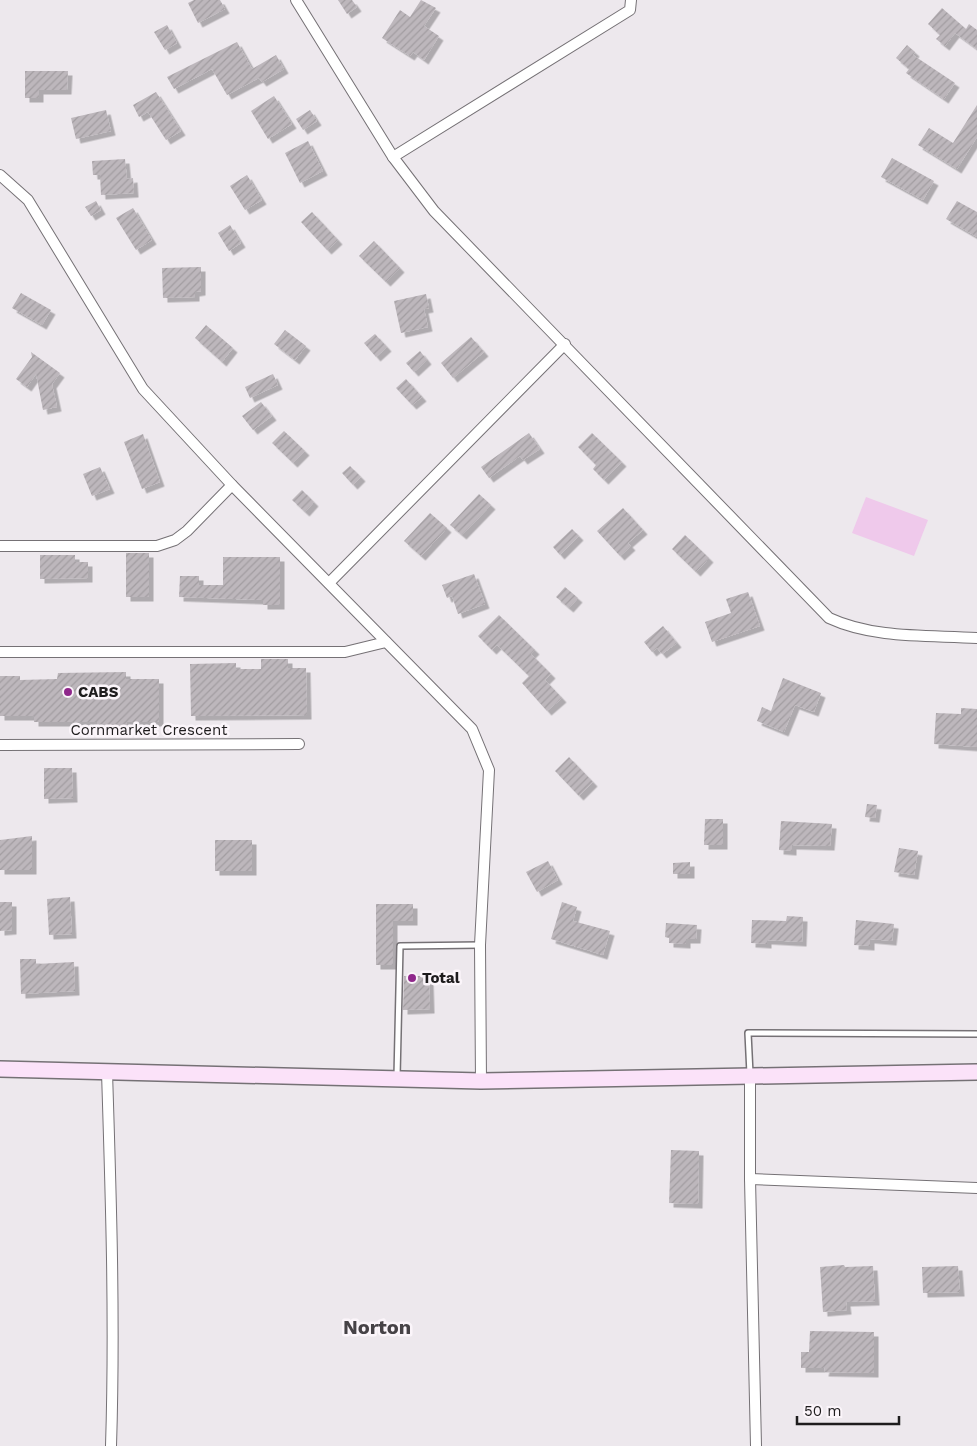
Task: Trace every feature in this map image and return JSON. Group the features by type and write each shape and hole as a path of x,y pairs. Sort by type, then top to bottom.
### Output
{"street":[{"path":"296,0 393,157 434,210 829,618 846,626 871,631 977,638"},
{"path":"393,157 630,10 631,0"},
{"path":"0,175 28,200 143,389 232,485 472,729 489,770 480,945 482,1081"},
{"path":"329,583 565,344"},
{"path":"0,546 157,546 175,540 187,531 232,485"},
{"path":"0,652 345,652 386,642"},
{"name":"Cornmarket Crescent","path":"0,745 299,744"},
{"path":"0,1069 397,1077 482,1081 977,1072"},
{"path":"107,1072 112,1228 113,1378 111,1446"},
{"path":"750,1076 750,1179 756,1446"},
{"path":"750,1179 977,1188"}],"lane":[{"path":"397,1077 400,946 480,945"},
{"path":"750,1076 748,1033 977,1034"}],"shaded area":[{"path":"866,497 928,520 914,556 852,533"}],"building":[{"path":"194,0 220,0 225,9 198,23 188,3"},
{"path":"338,0 352,0 357,7 347,14"},
{"path":"421,0 436,8 424,26 439,36 424,60 413,52 410,56 382,38 400,10 410,17"},
{"path":"942,8 966,29 969,24 977,30 977,49 955,33 945,46 936,39 940,35 928,24"},
{"path":"167,25 177,43 165,50 154,32"},
{"path":"237,42 252,69 276,55 284,69 262,82 259,78 227,95 212,69 174,89 167,77"},
{"path":"907,45 915,52 913,55 955,83 944,99 906,73 909,69 896,58"},
{"path":"25,71 68,71 67,90 39,90 39,98 25,98"},
{"path":"156,92 181,131 166,140 148,112 139,117 133,105"},
{"path":"274,96 292,124 268,139 251,111"},
{"path":"977,105 977,137 957,169 918,145 929,128 953,143"},
{"path":"106,110 111,131 76,139 71,118"},
{"path":"310,110 317,121 303,130 296,119"},
{"path":"308,141 323,171 300,183 285,153"},
{"path":"892,158 934,181 923,200 881,177"},
{"path":"125,159 127,179 133,178 134,193 101,195 100,175 93,175 92,161"},
{"path":"247,175 262,200 245,210 230,186"},
{"path":"96,201 101,210 91,216 85,207"},
{"path":"957,201 977,212 977,237 946,219"},
{"path":"133,208 152,240 136,250 116,218"},
{"path":"312,212 338,240 327,250 301,222"},
{"path":"230,225 241,243 229,251 218,233"},
{"path":"374,241 400,268 386,282 359,256"},
{"path":"201,267 201,291 195,292 195,297 163,298 162,268"},
{"path":"21,293 51,310 42,325 12,308"},
{"path":"426,294 429,308 424,309 428,327 401,333 394,301"},
{"path":"206,325 233,348 222,362 195,338"},
{"path":"285,330 306,346 295,360 274,344"},
{"path":"375,334 387,347 376,357 364,343"},
{"path":"471,337 484,352 453,378 441,363"},
{"path":"420,351 427,360 414,372 406,363"},
{"path":"31,352 60,373 52,384 57,407 43,410 36,374 27,387 16,379 32,357"},
{"path":"273,374 278,385 250,398 245,387"},
{"path":"406,379 422,397 412,405 396,388"},
{"path":"261,402 272,416 253,430 242,416"},
{"path":"284,431 305,451 293,463 272,443"},
{"path":"529,433 540,449 523,460 520,456 489,478 481,467"},
{"path":"592,433 622,462 604,480 593,469 596,465 578,447"},
{"path":"143,434 160,482 142,489 124,442"},
{"path":"350,466 361,477 353,485 342,473"},
{"path":"100,467 110,489 92,496 83,474"},
{"path":"302,490 314,502 305,512 292,500"},
{"path":"479,494 491,505 462,535 450,525"},
{"path":"623,508 643,530 628,543 631,546 620,556 597,531"},
{"path":"430,513 447,528 421,556 404,541"},
{"path":"572,529 579,536 560,555 553,547"},
{"path":"685,535 709,558 696,572 672,549"},
{"path":"126,553 149,553 149,597 126,597"},
{"path":"40,555 75,555 75,562 88,562 88,578 40,579"},
{"path":"223,557 280,557 280,605 263,605 263,600 179,597 180,576 199,576 199,585 223,585"},
{"path":"474,574 485,604 458,614 452,596 447,598 442,585"},
{"path":"565,587 578,598 569,608 556,597"},
{"path":"748,592 760,626 712,642 705,622 731,613 726,599"},
{"path":"499,615 535,650 531,654 551,674 545,680 562,698 547,711 522,683 529,676 497,645 492,650 478,636"},
{"path":"663,626 677,643 662,654 657,648 652,652 644,642"},
{"path":"261,659 288,659 288,668 306,668 307,715 191,716 190,664 236,663 236,669 261,669"},
{"path":"126,672 126,679 159,679 159,722 127,722 127,727 97,727 97,722 34,722 34,716 0,716 0,676 20,676 20,680 57,679 58,673"},
{"path":"783,678 821,693 814,712 795,705 784,732 757,721 762,707 771,711"},
{"path":"961,708 977,709 977,747 934,744 936,713 961,714"},
{"path":"569,757 593,782 579,796 555,771"},
{"path":"44,768 72,768 73,798 44,799"},
{"path":"867,804 877,805 875,818 865,817"},
{"path":"705,819 723,819 723,845 704,845"},
{"path":"781,821 832,824 830,846 792,845 792,851 779,850"},
{"path":"32,836 32,870 0,870 0,840"},
{"path":"215,840 252,840 252,871 215,871"},
{"path":"899,848 918,851 914,875 894,872"},
{"path":"548,861 558,880 537,892 526,872"},
{"path":"690,862 690,874 673,874 673,863"},
{"path":"70,897 72,934 49,935 47,899"},
{"path":"0,902 12,902 12,930 0,931"},
{"path":"562,902 577,907 573,921 610,931 603,955 551,939"},
{"path":"376,904 413,904 413,921 393,921 393,965 376,965"},
{"path":"787,916 803,917 802,942 767,940 767,944 751,943 752,920 786,921"},
{"path":"856,920 894,924 892,941 870,939 870,946 854,945"},
{"path":"666,923 697,925 696,939 686,939 686,944 669,943 669,938 665,937"},
{"path":"20,959 36,959 36,964 74,962 75,991 21,994"},
{"path":"404,976 429,976 430,1009 403,1010"},
{"path":"671,1150 699,1151 698,1204 669,1203"},
{"path":"844,1265 845,1267 873,1266 875,1301 846,1302 847,1310 823,1312 820,1267"},
{"path":"958,1266 960,1292 923,1293 922,1267"},
{"path":"810,1331 874,1332 874,1373 824,1372 825,1368 801,1368 801,1352 809,1352"}],"place":[{"name":"CABS","path":"68,692"},
{"name":"Total","path":"412,978"}],"district":[{"name":"Norton","path":"377,1327"}]}
